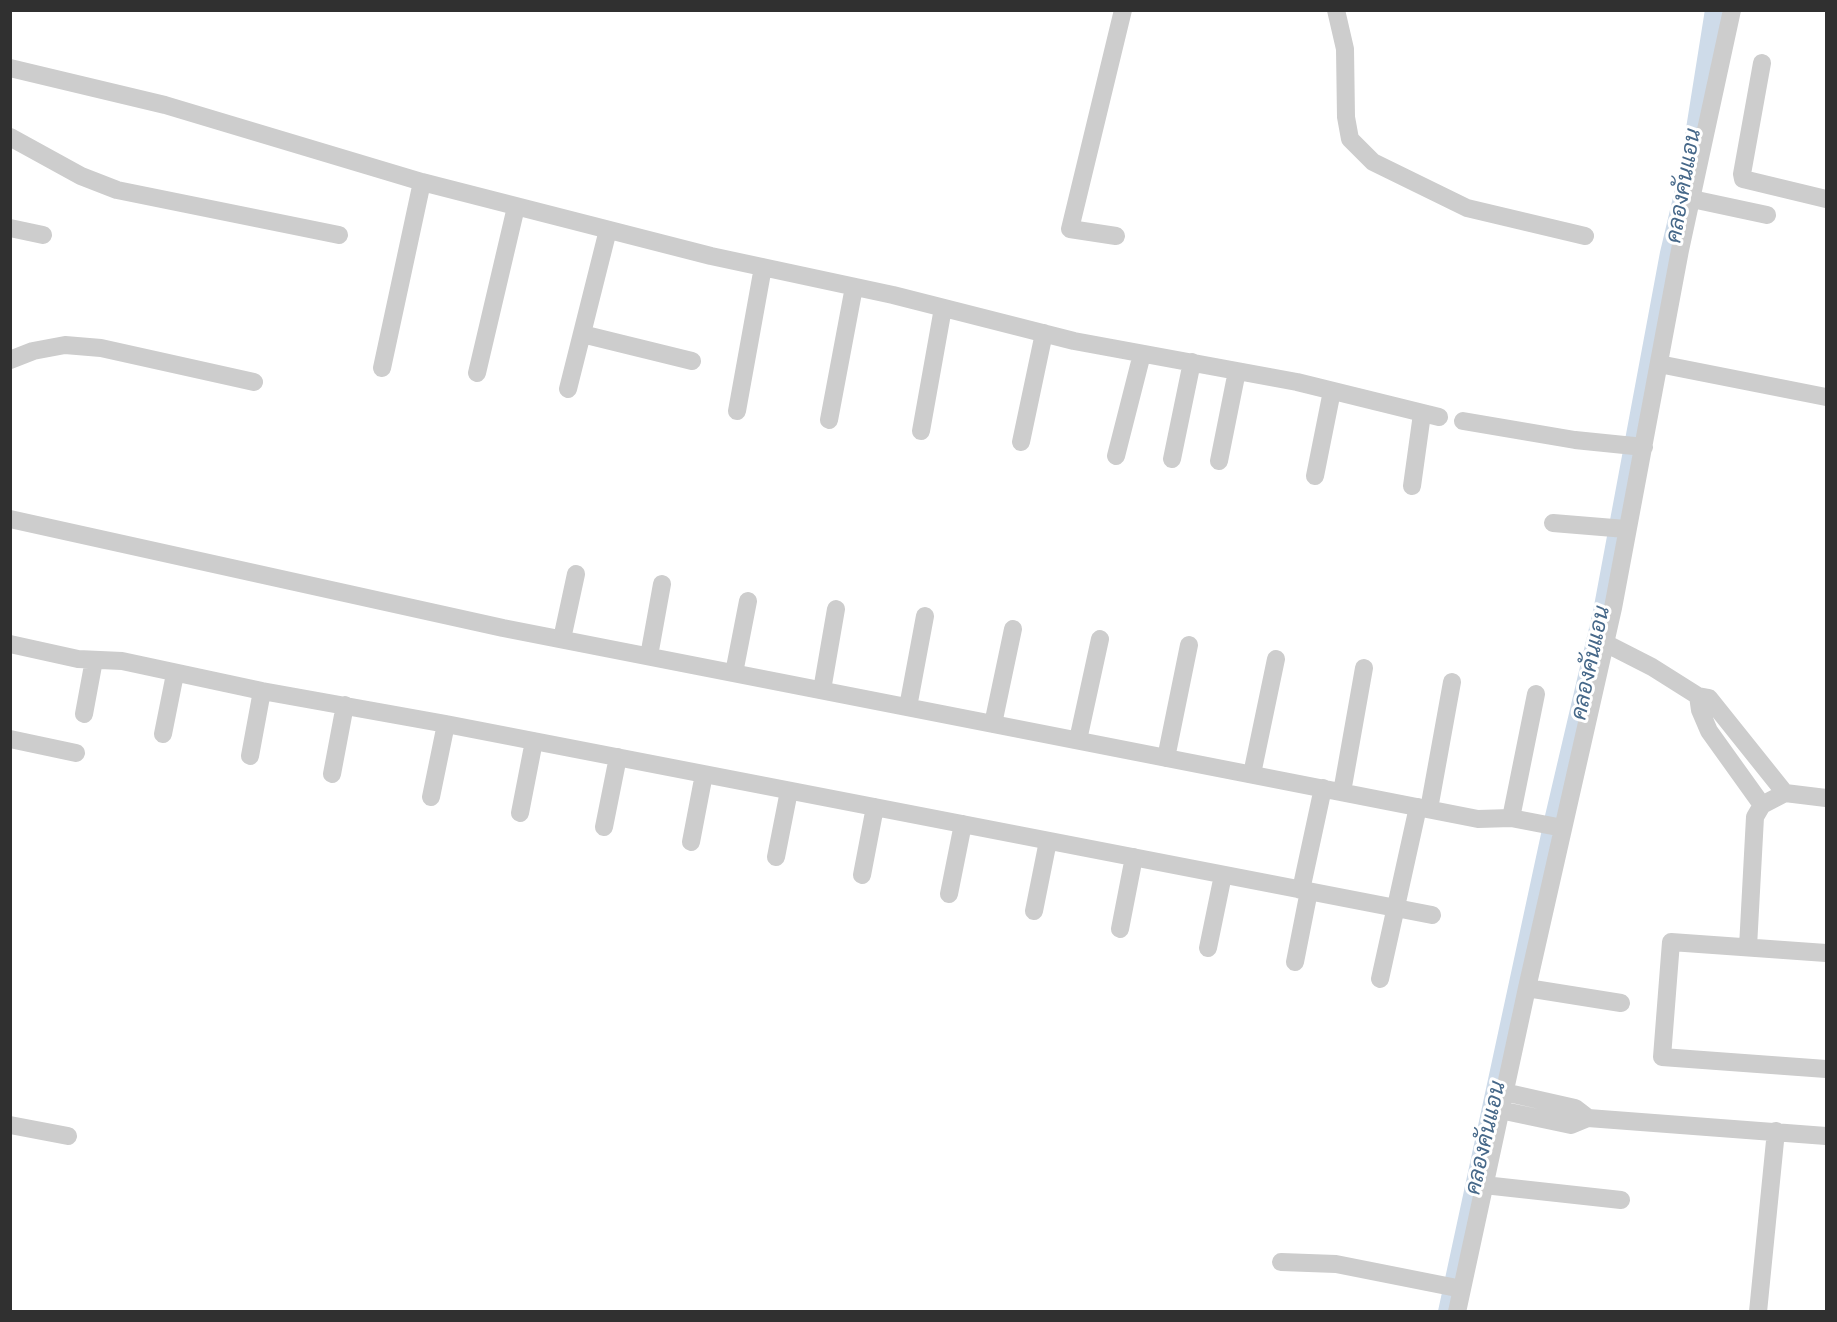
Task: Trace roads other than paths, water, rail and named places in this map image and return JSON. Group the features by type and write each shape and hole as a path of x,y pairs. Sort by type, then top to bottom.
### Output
{"street":[{"path":"1116,236 1070,229 1123,10"},
{"path":"1336,10 1345,49 1346,117 1350,139 1373,162 1467,208 1585,236"},
{"path":"1457,1311 1459,1289 1527,988 1558,827 1605,643 1659,364 1732,10"},
{"path":"1762,63 1743,179 1827,199"},
{"path":"10,69 165,105 422,182 608,230 1044,333 1332,391 1430,416 1412,486"},
{"path":"10,137 81,177 117,190 339,235"},
{"path":"382,368 422,182"},
{"path":"1692,200 1767,215"},
{"path":"477,373 516,207"},
{"path":"10,228 43,235"},
{"path":"568,389 608,230"},
{"path":"738,411 763,267"},
{"path":"829,420 854,287"},
{"path":"921,431 943,308"},
{"path":"1021,442 1044,333"},
{"path":"582,334 692,361"},
{"path":"10,360 33,351 65,345 101,348 254,382"},
{"path":"1116,456 1142,354"},
{"path":"1172,459 1192,362"},
{"path":"1659,364 1827,397"},
{"path":"1219,461 1237,371"},
{"path":"1316,476 1332,391"},
{"path":"1463,421 1575,440 1644,447"},
{"path":"10,519 562,639 1478,819 1517,819 1558,827"},
{"path":"1553,523 1626,530"},
{"path":"562,639 576,574"},
{"path":"649,656 662,584"},
{"path":"734,673 748,601"},
{"path":"822,690 836,609"},
{"path":"909,707 925,616"},
{"path":"993,724 1013,629"},
{"path":"1078,740 1100,639"},
{"path":"1605,643 1652,667 1698,696 1709,698 1728,718 1785,793"},
{"path":"10,644 94,660 122,661 262,691 446,724 1432,915"},
{"path":"1166,758 1189,645"},
{"path":"1252,774 1276,659"},
{"path":"84,714 94,660"},
{"path":"1342,792 1364,668"},
{"path":"163,734 175,674"},
{"path":"1380,979 1395,908 1424,808 1452,681"},
{"path":"250,756 262,691"},
{"path":"1517,819 1536,694"},
{"path":"1698,696 1700,710 1709,731 1762,805"},
{"path":"332,774 345,705"},
{"path":"431,797 446,724"},
{"path":"10,740 76,753"},
{"path":"520,813 534,741"},
{"path":"604,827 618,757"},
{"path":"691,843 704,774"},
{"path":"1295,962 1323,788"},
{"path":"776,857 789,790"},
{"path":"1748,947 1755,817 1762,805 1785,793 1827,798"},
{"path":"862,875 875,807"},
{"path":"949,894 963,824"},
{"path":"1034,911 1048,841"},
{"path":"1120,929 1134,857"},
{"path":"1208,948 1223,875"},
{"path":"1827,953 1671,942 1662,1057 1827,1069"},
{"path":"1527,988 1621,1003"},
{"path":"1502,1101 1571,1125 1588,1118 1827,1136"},
{"path":"10,1125 68,1136"},
{"path":"1758,1311 1776,1131"},
{"path":"1484,1185 1621,1200"},
{"path":"1281,1262 1336,1264 1459,1289"}],"waterway":[{"name":"คลองคันแอน","path":"1447,1312 1553,821 1602,612 1669,253 1688,173 1714,10"}]}
